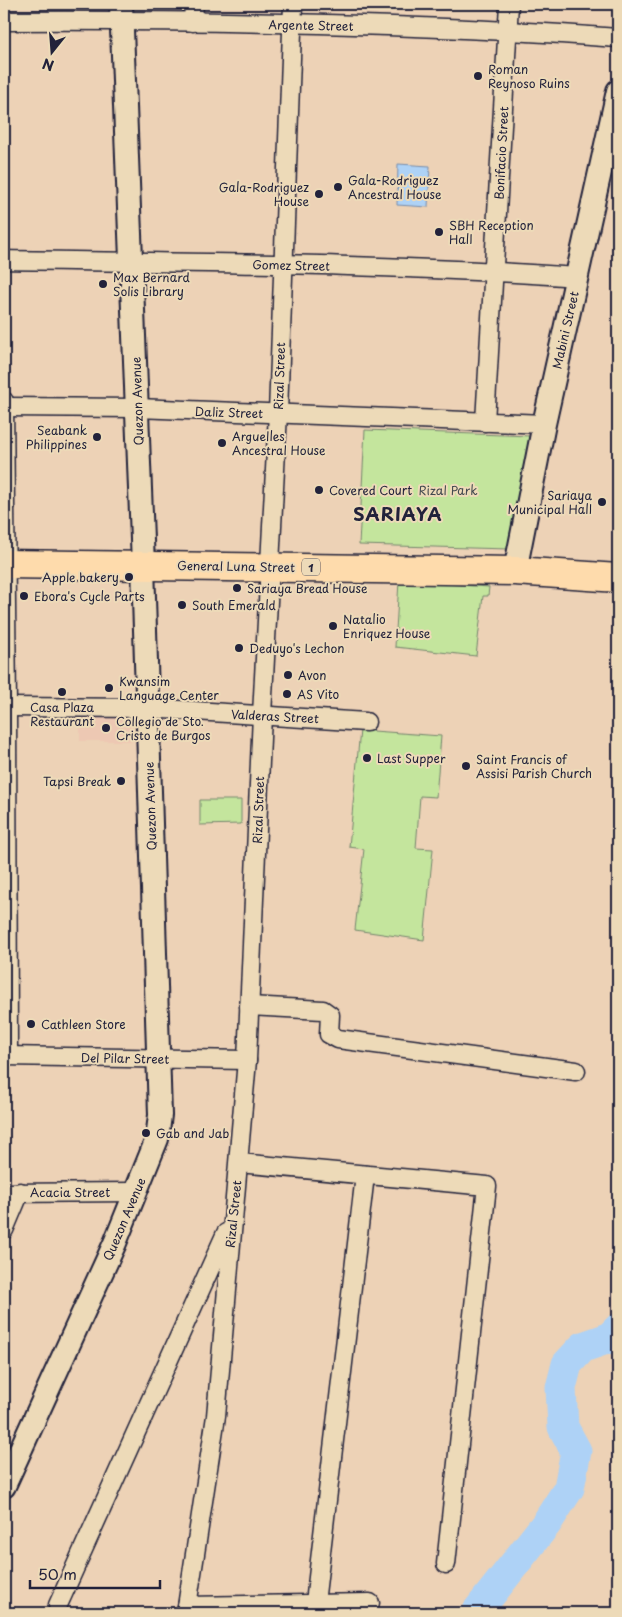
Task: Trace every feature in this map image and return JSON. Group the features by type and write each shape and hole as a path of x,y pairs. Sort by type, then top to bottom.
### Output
{"main road":[{"name":"General Luna Street","path":"4,564 270,566 514,571 618,578"}],"street":[{"path":"193,22 194,4"},
{"name":"Rizal Street","path":"187,1610 216,1416 247,1060 262,715 278,414 293,4"},
{"name":"Bonifacio Street","path":"485,422 509,4"},
{"name":"Argente Street","path":"4,21 122,12 193,22 508,30 618,38"},
{"name":"Quezon Avenue","path":"4,1486 115,1243 157,1139 160,1115 143,565 122,12"},
{"name":"Mabini Street","path":"514,571 544,424 618,91"},
{"name":"Gomez Street","path":"4,260 283,264 494,271 577,277"},
{"path":"4,401 6,1056"},
{"name":"Daliz Street","path":"4,407 137,408 544,424"},
{"name":"Valderas Street","path":"6,707 147,708 366,722"},
{"path":"250,1006 324,1010 330,1015 329,1034 338,1039 576,1071"},
{"name":"Del Pilar Street","path":"6,1056 247,1060"},
{"path":"239,1163 487,1186 446,1564"},
{"path":"316,1603 365,1174"},
{"name":"Acacia Street","path":"12,1193 135,1192"},
{"path":"4,1230 12,1193"},
{"path":"58,1604 232,1221"},
{"path":"187,1610 316,1603 370,1603"}],"shaded area":[{"name":"Collegio de Sto. Cristo de Burgos","path":"80,716 133,716 133,741 80,741"}],"green space":[{"name":"Rizal Park","path":"365,430 530,436 509,549 359,545"},
{"path":"399,581 489,587 488,596 483,596 476,656 395,647"},
{"path":"360,730 441,736 436,797 420,796 416,848 433,849 424,940 355,930 364,849 349,847"},
{"path":"200,800 241,800 241,824 200,825"}],"water":[{"path":"398,164 430,166 428,207 397,205"}],"waterway":[{"path":"476,1613 546,1524 569,1488 576,1451 563,1427 561,1388 567,1364 583,1347 609,1338 618,1329"}],"place":[{"name":"Roman Reynoso Ruins","path":"478,76"},
{"name":"Gala-Rodriguez Ancestral House","path":"338,187"},
{"name":"Gala-Rodriguez House","path":"319,194"},
{"name":"SBH Reception Hall","path":"439,232"},
{"name":"Max Bernard Solis Library","path":"103,284"},
{"name":"Seabank Philippines","path":"97,437"},
{"name":"Arguelles Ancestral House","path":"222,443"},
{"name":"Covered Court","path":"319,490"},
{"name":"Sariaya Municipal Hall","path":"602,502"},
{"name":"Apple bakery","path":"129,577"},
{"name":"Sariaya Bread House","path":"237,588"},
{"name":"Ebora's Cycle Parts","path":"24,596"},
{"name":"South Emerald","path":"182,605"},
{"name":"Natalio Enriquez House","path":"333,626"},
{"name":"Deduyo's Lechon","path":"239,648"},
{"name":"Avon","path":"288,675"},
{"name":"Kwansim Language Center","path":"109,688"},
{"name":"Casa Plaza Restaurant","path":"62,692"},
{"name":"AS Vito","path":"287,694"},
{"name":"Collegio de Sto. Cristo de Burgos","path":"106,728"},
{"name":"Last Supper","path":"367,758"},
{"name":"Saint Francis of Assisi Parish Church","path":"466,766"},
{"name":"Tapsi Break","path":"121,781"},
{"name":"Cathleen Store","path":"31,1024"},
{"name":"Gab and Jab","path":"146,1133"}],"district":[{"name":"SARIAYA","path":"398,513"}]}
